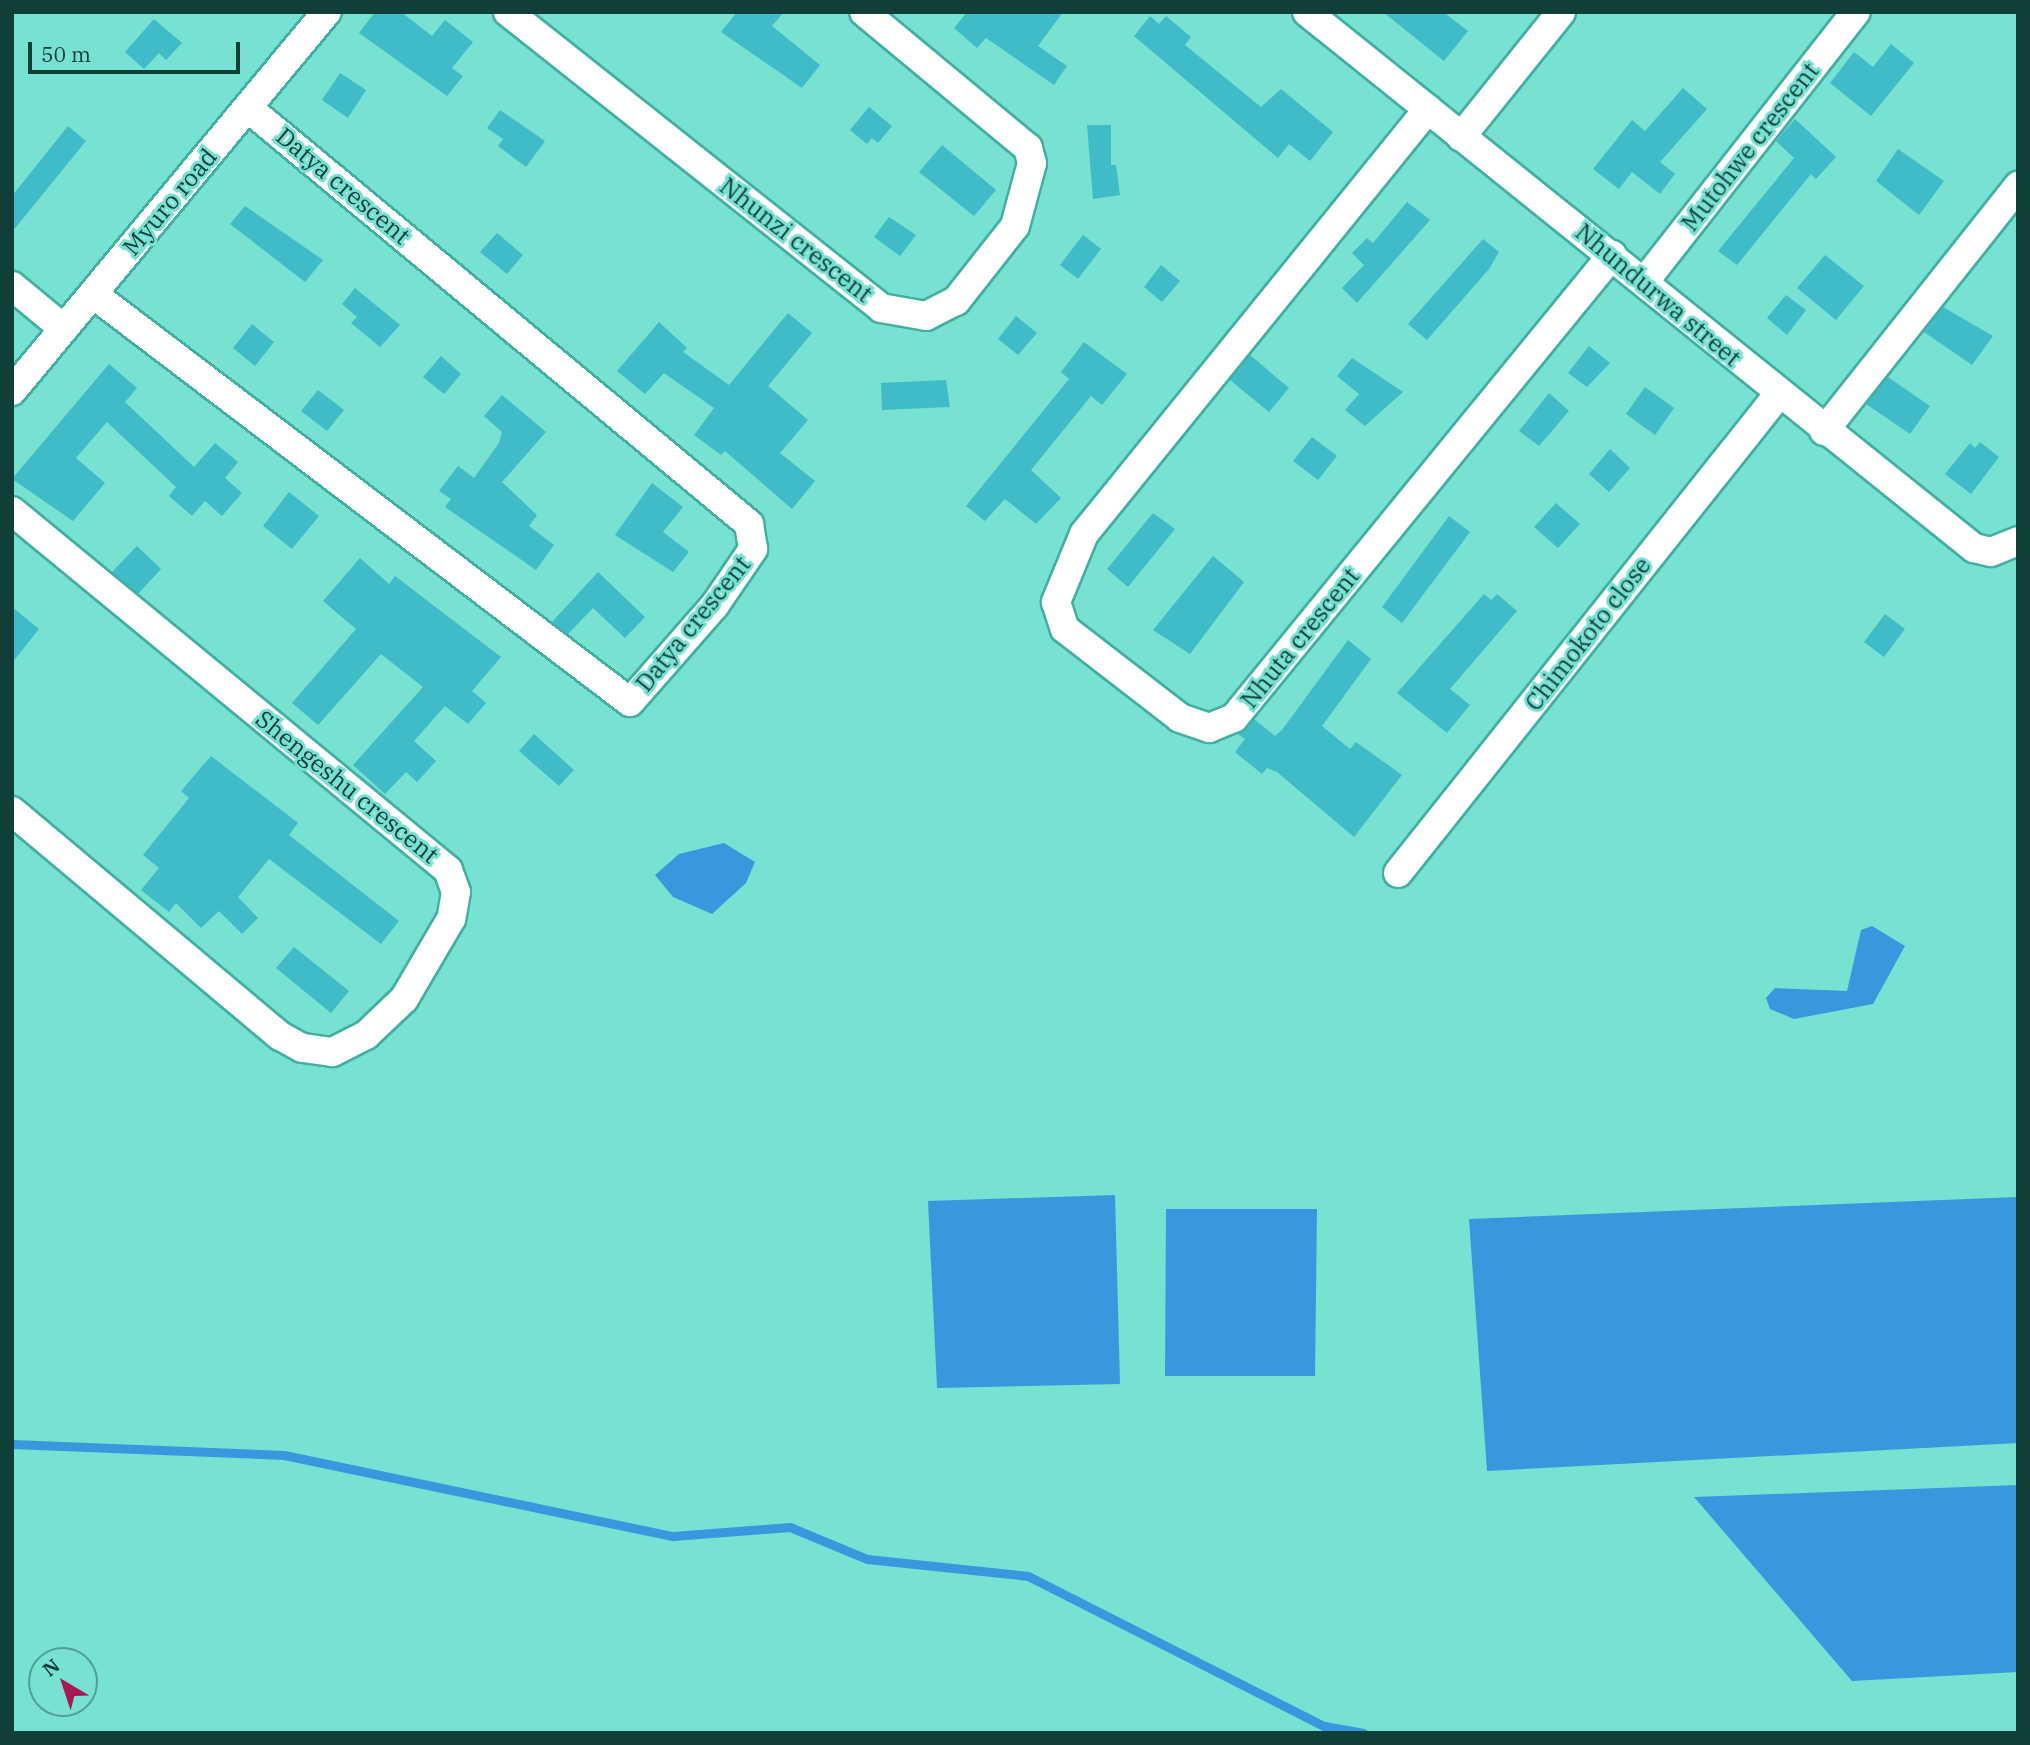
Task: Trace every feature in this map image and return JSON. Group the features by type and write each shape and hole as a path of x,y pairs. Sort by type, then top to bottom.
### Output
{"street":[{"name":"Myuro road","path":"12,391 327,12"},
{"name":"Nhunzi crescent","path":"508,12 881,308 926,316 956,301 1008,237 1031,183 1032,163 1027,148 864,12"},
{"name":"Nhundurwa street","path":"1307,12 1612,255 1778,395 1974,548 1991,552 2018,541"},
{"path":"1461,137 1561,12"},
{"name":"Mutohwe crescent","path":"1644,282 1856,12"},
{"name":"Datya crescent","path":"93,294 630,702 715,605 753,549 749,524 248,108"},
{"name":"Nhuta crescent","path":"1428,109 1084,534 1056,602 1065,629 1180,718 1209,728 1234,718 1612,255"},
{"path":"1824,430 2018,186"},
{"path":"12,286 64,329"},
{"name":"Chimokoto close","path":"1398,873 1778,395"},
{"name":"Shengeshu crescent","path":"12,511 448,870 456,892 451,919 404,999 366,1035 332,1052 302,1048 280,1036 12,811"}],"water":[{"path":"724,843 755,862 746,883 712,914 673,897 655,875 679,854"},
{"path":"1872,926 1905,946 1873,1004 1794,1019 1770,1009 1766,998 1775,988 1847,991 1861,930"},
{"path":"1115,1195 1120,1384 937,1388 928,1201"},
{"path":"2018,1197 2018,1443 1487,1471 1469,1219"},
{"path":"1166,1209 1317,1209 1315,1376 1165,1376"},
{"path":"2018,1485 2018,1672 1852,1681 1694,1497"}],"building":[{"path":"375,12 401,12 432,36 445,20 473,42 452,68 463,76 447,96 359,33"},
{"path":"737,12 784,12 772,26 820,65 802,88 721,32"},
{"path":"967,12 1063,12 1038,46 1067,66 1054,85 986,38 977,48 954,28"},
{"path":"1383,12 1443,12 1468,31 1444,61"},
{"path":"1150,16 1159,24 1166,16 1191,37 1185,45 1261,107 1281,89 1333,132 1310,161 1289,144 1278,158 1134,36"},
{"path":"154,19 182,43 166,60 159,53 144,69 125,52"},
{"path":"1891,44 1914,63 1871,116 1830,83 1854,52 1873,67"},
{"path":"340,73 366,90 348,118 322,100"},
{"path":"1683,88 1707,109 1660,162 1675,174 1660,194 1632,172 1619,189 1593,169 1632,120 1645,131"},
{"path":"869,107 892,126 878,143 872,138 867,144 850,130"},
{"path":"500,110 545,141 526,167 498,146 503,139 487,128"},
{"path":"1795,119 1836,157 1816,179 1811,174 1737,265 1718,251 1794,158 1776,141"},
{"path":"1087,125 1111,125 1111,165 1116,165 1120,195 1093,199"},
{"path":"68,126 86,141 12,232 12,196"},
{"path":"942,145 996,190 974,216 919,172"},
{"path":"1898,149 1944,181 1919,215 1876,181"},
{"path":"1407,202 1430,220 1357,303 1342,288 1364,265 1352,253 1367,238 1373,243"},
{"path":"245,206 323,260 305,282 230,224"},
{"path":"889,217 916,235 900,256 874,237"},
{"path":"497,233 523,255 507,274 480,252"},
{"path":"1083,235 1101,249 1078,279 1060,265"},
{"path":"1483,239 1499,252 1489,269 1427,340 1408,324"},
{"path":"1825,255 1864,286 1836,320 1797,288"},
{"path":"1161,265 1180,281 1162,302 1144,287"},
{"path":"355,288 400,325 380,347 351,323 357,317 342,304"},
{"path":"1786,295 1806,310 1787,335 1767,318"},
{"path":"1943,307 1993,336 1972,365 1924,332"},
{"path":"788,313 812,333 768,386 808,420 780,453 815,481 792,509 725,451 721,455 694,435 714,408 664,373 645,394 617,371 659,322 687,348 683,352 729,385"},
{"path":"1016,316 1037,333 1018,355 998,339"},
{"path":"252,324 274,342 255,366 233,348"},
{"path":"1084,342 1127,374 1102,405 1091,396 1031,470 1061,498 1036,524 1005,499 985,521 966,506 1069,379 1061,372"},
{"path":"1589,346 1610,363 1587,387 1568,373"},
{"path":"1250,355 1289,388 1269,412 1230,380"},
{"path":"441,356 461,374 444,394 423,377"},
{"path":"1352,358 1403,392 1365,426 1345,410 1359,394 1337,376"},
{"path":"109,364 137,388 125,402 194,467 215,443 238,462 225,478 242,493 222,516 205,501 192,516 169,496 176,487 107,422 76,458 105,483 73,521 12,479"},
{"path":"1888,377 1930,406 1910,434 1866,404"},
{"path":"946,380 950,407 882,410 881,383"},
{"path":"1645,387 1674,408 1655,435 1626,414"},
{"path":"318,390 344,410 327,431 301,411"},
{"path":"1549,393 1569,411 1539,446 1519,431"},
{"path":"502,395 546,432 502,482 537,515 529,526 554,545 536,570 445,507 451,499 439,491 458,466 474,478 499,443 502,432 484,416"},
{"path":"1312,437 1337,456 1318,480 1293,461"},
{"path":"1980,442 1999,457 1971,494 1945,474 1970,443 1975,448"},
{"path":"1610,449 1630,468 1609,492 1589,474"},
{"path":"652,483 683,507 663,532 689,552 673,572 615,535"},
{"path":"289,492 319,516 292,549 263,526"},
{"path":"1556,503 1580,524 1558,548 1534,527"},
{"path":"1153,513 1175,529 1128,587 1107,569"},
{"path":"1449,516 1470,532 1402,623 1382,607"},
{"path":"137,546 161,569 138,594 112,572"},
{"path":"1213,556 1244,582 1190,654 1153,630"},
{"path":"360,558 389,584 395,576 501,657 472,691 486,703 468,724 445,706 414,741 436,761 417,782 406,772 385,794 353,765 423,687 381,654 318,725 292,703 356,629 323,601"},
{"path":"598,572 645,617 625,638 593,608 568,634 552,622"},
{"path":"1484,594 1491,600 1497,594 1517,611 1450,689 1470,705 1447,733 1397,693"},
{"path":"12,607 39,629 12,663"},
{"path":"1885,614 1905,629 1884,657 1864,642"},
{"path":"1348,640 1371,659 1322,726 1350,749 1356,742 1402,775 1354,837 1277,772 1267,768 1262,774 1235,752 1245,739 1238,734 1254,719 1275,736 1282,730"},
{"path":"534,734 574,770 559,786 519,751"},
{"path":"211,756 298,823 289,835 399,921 381,944 269,859 238,897 258,918 242,934 219,911 201,928 176,903 169,912 141,890 159,868 143,855 189,798 181,791"},
{"path":"294,947 349,991 331,1013 276,968"}],"waterway":[{"path":"12,1444 284,1455 673,1536 790,1527 867,1559 1028,1576 1324,1726 1363,1733"}]}
